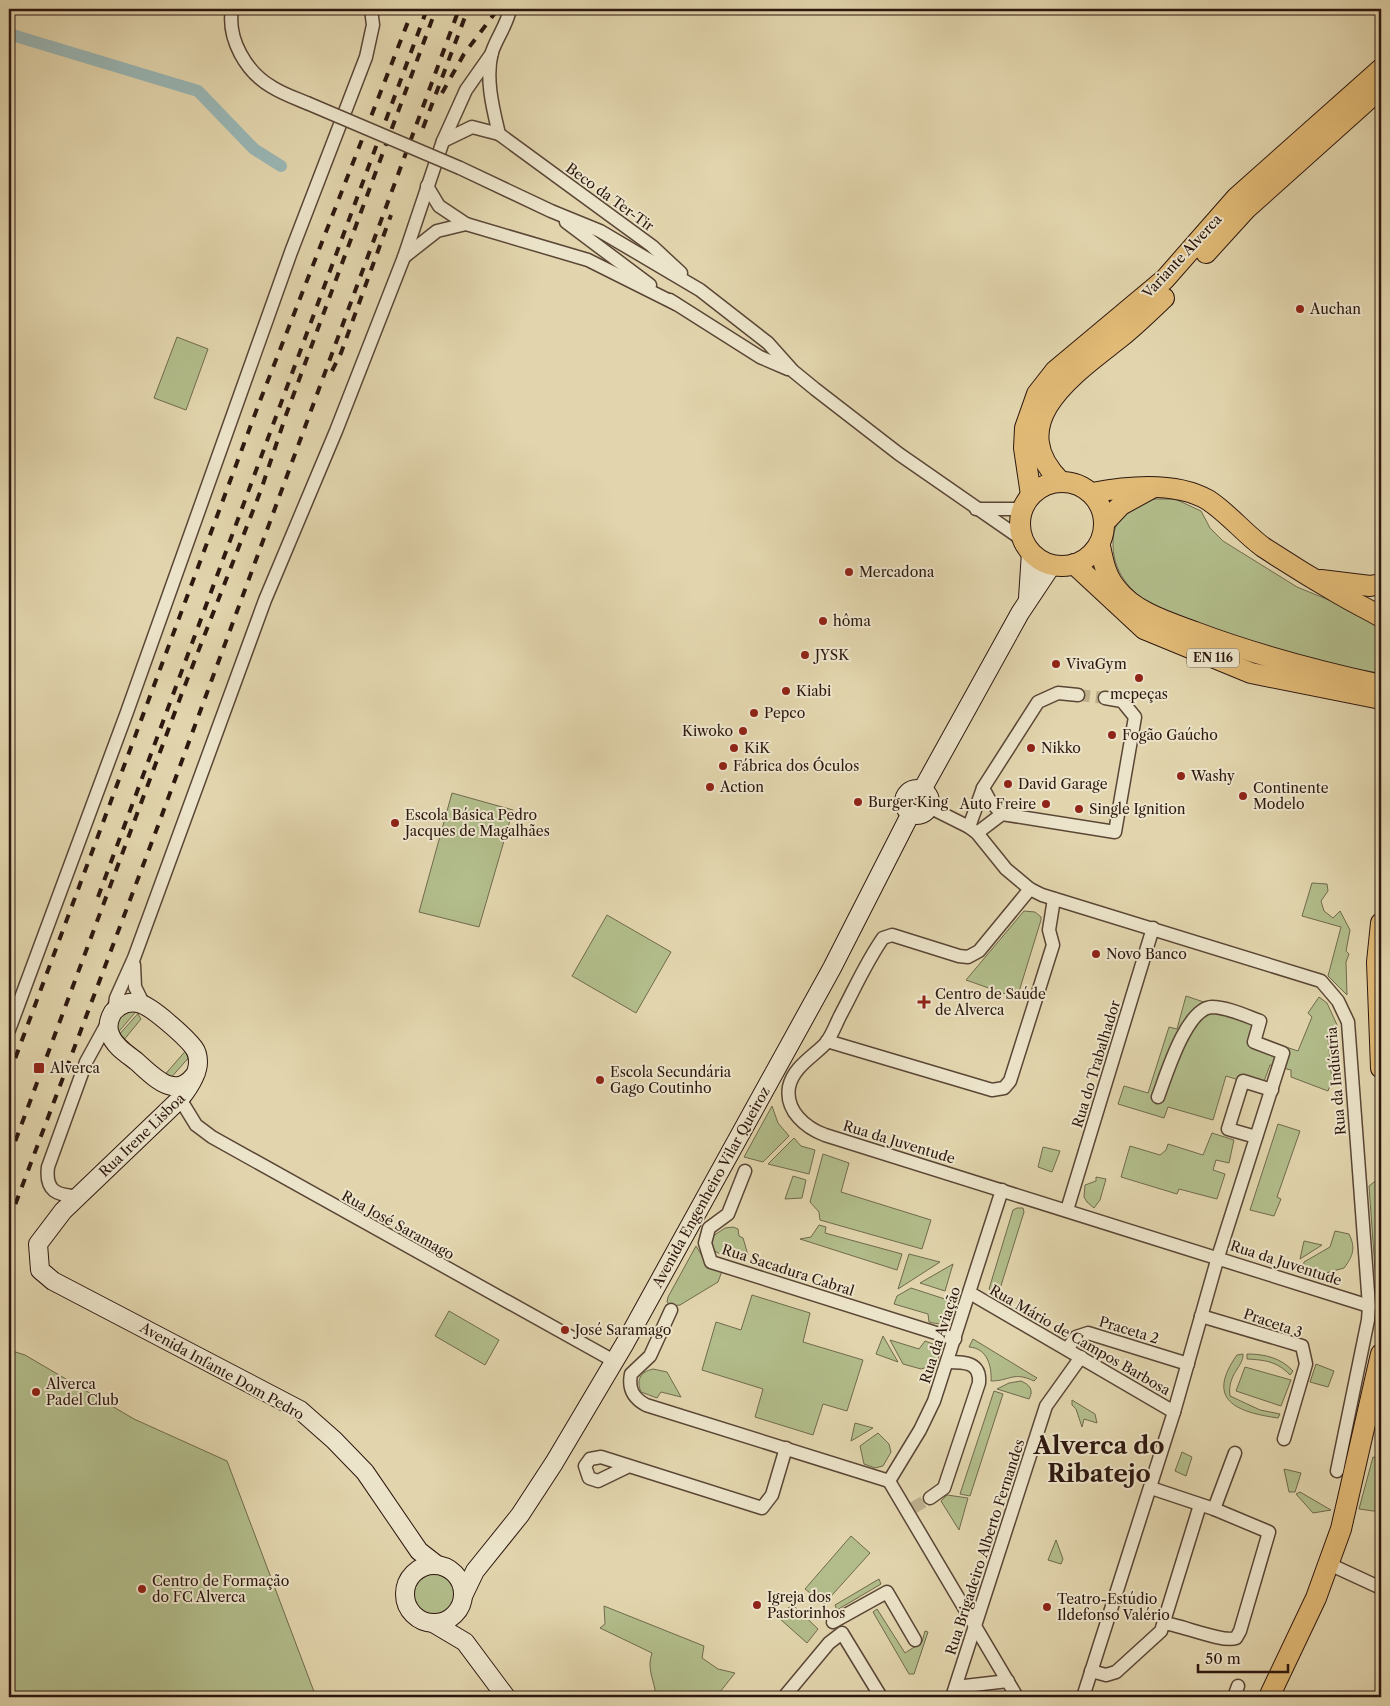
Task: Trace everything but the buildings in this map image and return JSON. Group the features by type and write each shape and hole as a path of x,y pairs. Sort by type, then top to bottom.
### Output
{"main road":[{"name":"Variante Alverca","path":"1027,502 1024,448 1025,428 1037,394 1055,371 1165,279 1236,198 1381,68"},
{"name":"Variante Alverca","path":"1060,481 1048,469 1040,445 1039,427 1048,402 1065,382 1123,335 1174,288 1246,209 1381,88"},
{"path":"1028,598 1027,546 1020,519 1027,502 1044,485 1060,481 1077,484 1092,493 1103,511 1105,522"},
{"path":"1092,493 1120,488 1172,488 1207,500 1262,546 1313,579 1381,617"},
{"path":"1105,522 1121,505 1152,488"},
{"name":"EN 116","path":"1105,522 1100,546 1108,574 1116,589 1130,602 1159,619 1380,694"},
{"path":"1027,546 1043,561 1052,565 1074,564 1089,556 1100,546"},
{"name":"EN 116","path":"1074,564 1144,629 1251,673 1380,694"},
{"path":"922,790 1028,598 1052,565"},
{"path":"1313,579 1370,586 1381,584"},
{"path":"914,789 922,790 930,799 929,807 923,813 911,813 904,802 907,794 914,789"},
{"name":"Avenida Engenheiro Vilar Queiroz","path":"462,1600 472,1576 491,1549 520,1516 554,1463 614,1361 832,968 911,813"},
{"path":"1381,923 1377,962 1381,1068"},
{"path":"158,1080 168,1086 179,1086 188,1082 196,1073 198,1058 194,1048 144,1005 128,1003 113,1013 109,1031 113,1041 158,1080 180,1099"},
{"name":"Rua Irene Lisboa","path":"38,1244 63,1211 180,1099 196,1073"},
{"name":"Avenida Infante Dom Pedro","path":"38,1244 40,1270 54,1281 300,1410 334,1440 365,1472 419,1551 441,1566"},
{"path":"1269,1697 1316,1598 1341,1529 1381,1354"},
{"name":"Avenida Engenheiro Vilar Queiroz","path":"441,1566 468,1562 491,1549"},
{"path":"462,1600 450,1618 433,1623 424,1622 410,1611 405,1596 406,1587 414,1573 421,1568 441,1566 459,1579 462,1600 460,1626 465,1642 506,1697"},
{"path":"433,1623 465,1642"}],"street":[{"path":"232,9 233,36 247,64 271,87 460,168 551,211 600,231 700,290 768,343 793,371 899,454 1027,546"},
{"path":"9,1030 127,712 291,252 366,57 373,24 371,9"},
{"path":"78,1196 62,1196 55,1192 48,1182 48,1167 86,1062 113,1013 116,998 134,958 265,600 336,431 404,257 444,141 466,90 492,53 508,20 510,9"},
{"path":"492,53 490,97 500,134"},
{"name":"Beco da Ter-Tir","path":"444,141 472,127 500,134 652,246 700,290"},
{"path":"427,186 439,206 466,224 588,260 676,304"},
{"path":"551,211 676,304 760,356 793,371"},
{"path":"404,257 437,231 466,224"},
{"path":"976,509 1027,502"},
{"path":"973,830 983,788 1038,702 1058,693 1078,695"},
{"path":"973,830 1002,814 1115,832 1135,718 1122,700 1105,698"},
{"path":"983,788 990,801 1002,814"},
{"name":"Rua da Indústria","path":"929,807 973,830 1006,869 1030,889 1054,899 1321,981 1338,1001 1348,1022 1369,1306 1368,1320 1337,1471"},
{"name":"Rua da Juventude","path":"1030,889 979,951 972,956 959,956 892,935 883,938 827,1041 797,1071 789,1087 793,1108 804,1125 825,1135 1369,1306"},
{"path":"827,1041 992,1090 1004,1088 1010,1081 1053,945 1049,930 1054,899"},
{"name":"Rua do Trabalhador","path":"1067,1210 1153,928"},
{"path":"134,958 134,987 144,1005"},
{"path":"1083,1697 1151,1488 1218,1257 1283,1053 1254,1042 1260,1021 1214,1007 1205,1008 1196,1015 1183,1034 1158,1097"},
{"path":"1256,1137 1228,1129 1243,1081 1272,1090"},
{"name":"Rua José Saramago","path":"180,1099 196,1125 212,1137 614,1361"},
{"name":"Rua Sacadura Cabral","path":"745,1171 728,1214 709,1228 705,1243 711,1262 724,1268 955,1339"},
{"name":"Rua da Aviação","path":"889,1481 920,1430 934,1401 1002,1190"},
{"name":"Rua Mário de Campos Barbosa","path":"970,1293 1174,1412"},
{"path":"671,1310 650,1356 631,1374 631,1390 635,1397 646,1405 889,1481 910,1510 975,1627 1017,1697"},
{"name":"Praceta 3","path":"1201,1316 1302,1346 1306,1364 1284,1439"},
{"name":"Praceta 2","path":"1067,1349 1076,1337 1088,1333 1188,1364"},
{"name":"Rua Brigadeiro Alberto Fernandes","path":"954,1692 1046,1406 1081,1357"},
{"path":"930,1498 944,1488 979,1383 978,1373 972,1364 948,1362"},
{"path":"628,1466 762,1508 772,1495 786,1448"},
{"path":"1214,1509 1235,1453"},
{"path":"1151,1488 1214,1509 1269,1532 1240,1631 1236,1638 1228,1640 1180,1625 1164,1623"},
{"path":"1091,1671 1106,1675 1116,1672 1155,1639 1164,1623 1200,1505"},
{"path":"1329,1564 1381,1588"},
{"path":"834,1622 887,1592 914,1640"},
{"path":"784,1697 828,1643 842,1633 881,1697"},
{"path":"954,1692 1008,1681"}],"green space":[{"path":"177,337 208,349 186,410 154,398"},
{"path":"1153,499 1175,499 1201,511 1210,528 1223,541 1297,587 1351,609 1381,629 1381,673 1319,664 1283,656 1179,618 1141,598 1127,584 1117,567 1113,536 1115,528 1124,515 1136,506"},
{"path":"452,793 513,810 479,927 419,912"},
{"path":"1312,883 1327,884 1328,891 1321,901 1324,911 1333,918 1340,911 1350,930 1346,951 1349,954 1346,962 1347,995 1328,976 1341,927 1302,916"},
{"path":"1024,911 1035,912 1041,917 1041,920 1017,998 966,980"},
{"path":"607,915 671,952 636,1013 572,976"},
{"path":"1186,996 1260,1021 1250,1035 1298,1051 1312,1017 1308,1013 1319,997 1327,1003 1338,1027 1328,1038 1332,1080 1328,1091 1291,1077 1291,1070 1270,1065 1262,1087 1226,1076 1213,1120 1168,1107 1164,1118 1118,1104 1124,1086 1148,1093 1169,1027 1177,1029"},
{"path":"139,1008 115,1036 118,1014"},
{"path":"142,1009 146,1012 138,1014 141,1019 123,1041 116,1038"},
{"path":"188,1048 192,1054 168,1081 162,1078"},
{"path":"772,1106 778,1123 789,1136 763,1162 744,1157"},
{"path":"1278,1124 1300,1131 1277,1197 1281,1199 1274,1216 1250,1210"},
{"path":"1212,1133 1234,1140 1229,1163 1216,1160 1213,1170 1225,1174 1217,1199 1179,1189 1177,1194 1121,1177 1130,1146 1160,1155 1166,1150 1168,1144 1203,1155"},
{"path":"794,1138 801,1146 815,1150 809,1174 768,1164"},
{"path":"1043,1147 1060,1151 1052,1172 1038,1167"},
{"path":"823,1154 849,1163 841,1192 931,1220 922,1249 820,1220 819,1212 810,1202"},
{"path":"793,1176 806,1180 802,1198 785,1199"},
{"path":"1096,1177 1106,1179 1100,1200 1094,1208 1084,1197 1085,1185 1096,1181"},
{"path":"1378,1179 1381,1252 1378,1286 1376,1283 1369,1186"},
{"path":"1023,1208 1024,1212 999,1292 996,1294 989,1289 1013,1210"},
{"path":"819,1225 826,1227 825,1233 902,1254 897,1270 800,1239 811,1237"},
{"path":"733,1227 738,1229 739,1236 743,1238 748,1255 729,1253 722,1255 711,1249 713,1236 725,1228"},
{"path":"1335,1231 1349,1234 1353,1248 1350,1260 1344,1268 1319,1275 1303,1270 1304,1262 1330,1247"},
{"path":"1304,1241 1322,1245 1300,1259"},
{"path":"696,1246 707,1264 722,1271 718,1282 680,1305 671,1306 667,1302 668,1297"},
{"path":"909,1254 940,1262 898,1289"},
{"path":"953,1264 945,1291 920,1283"},
{"path":"911,1288 951,1301 954,1308 953,1318 947,1323 941,1324 929,1322 928,1314 894,1304 897,1296"},
{"path":"752,1295 810,1313 803,1342 863,1360 847,1411 823,1404 813,1435 755,1417 763,1389 702,1370 716,1322 741,1330"},
{"path":"449,1311 499,1340 485,1365 435,1336"},
{"path":"883,1336 898,1362 876,1354"},
{"path":"973,1339 1037,1378 1034,1381 1016,1377 991,1381 991,1370 984,1354 975,1348 969,1347"},
{"path":"890,1340 919,1349 925,1341 936,1345 940,1351 937,1364 921,1369 903,1364"},
{"name":"Centro de Formação do FC Alverca","path":"9,1350 25,1355 134,1419 227,1461 316,1697 9,1697"},
{"path":"1243,1354 1241,1363 1231,1382 1230,1396 1260,1410 1280,1414 1278,1418 1249,1412 1238,1407 1230,1401 1225,1393 1224,1383 1228,1370 1237,1355"},
{"path":"1247,1354 1272,1358 1283,1363 1293,1371 1290,1375 1270,1362 1247,1359"},
{"path":"1316,1364 1334,1371 1328,1387 1310,1382"},
{"path":"1245,1367 1291,1380 1281,1406 1236,1391"},
{"path":"653,1369 667,1372 681,1397 661,1392 657,1398 641,1392 640,1377 645,1372"},
{"path":"1021,1381 1030,1388 1029,1399 997,1389 1009,1383"},
{"path":"994,1391 1003,1394 970,1496 960,1494"},
{"path":"1072,1400 1095,1414 1097,1423 1084,1419 1082,1427 1076,1409 1072,1405"},
{"path":"855,1423 873,1428 851,1441"},
{"path":"878,1433 889,1444 891,1452 883,1466 875,1468 864,1464 860,1446"},
{"path":"1182,1452 1192,1457 1186,1476 1175,1471"},
{"path":"1373,1457 1381,1459 1381,1512 1359,1509"},
{"path":"1284,1469 1301,1473 1295,1492 1289,1492"},
{"path":"1300,1492 1331,1510 1313,1513 1296,1494"},
{"path":"947,1495 968,1498 959,1530 941,1501"},
{"path":"851,1536 870,1553 824,1604 805,1589"},
{"path":"1056,1540 1063,1559 1061,1564 1048,1560"},
{"path":"434,1573 449,1579 455,1594 449,1609 434,1615 419,1609 413,1594 419,1579"},
{"path":"879,1579 881,1584 837,1610 835,1605"},
{"path":"792,1604 818,1629 807,1643 779,1618"},
{"path":"604,1606 704,1646 702,1658 718,1669 735,1673 716,1697 656,1697 650,1670 652,1653 600,1628 605,1624"},
{"path":"877,1609 905,1653 922,1642 925,1631 928,1632 914,1674 909,1674 873,1612"}],"waterway":[{"path":"9,34 198,91 254,149 281,166"}],"tunnel":[{"path":"1078,695 1105,698"},
{"path":"913,1508 930,1498"}],"railway":[{"path":"9,1075 258,406 413,9"},
{"path":"98,897 427,9"},
{"path":"9,1158 182,693 261,490 286,415 436,9"},
{"path":"9,1221 159,823 459,9"},
{"path":"423,128 468,9"},
{"path":"442,93 464,54 498,9"},
{"path":"332,371 341,353 391,215"}],"place":[{"name":"Auchan","path":"1300,309"},
{"name":"Mercadona","path":"849,572"},
{"name":"hôma","path":"823,621"},
{"name":"JYSK","path":"805,655"},
{"name":"VivaGym","path":"1056,664"},
{"name":"mcpeças","path":"1139,678"},
{"name":"Kiabi","path":"786,691"},
{"name":"Pepco","path":"754,713"},
{"name":"Kiwoko","path":"743,731"},
{"name":"Fogão Gaúcho","path":"1112,735"},
{"name":"KiK","path":"734,748"},
{"name":"Nikko","path":"1031,748"},
{"name":"Fábrica dos Óculos","path":"723,766"},
{"name":"Washy","path":"1181,776"},
{"name":"David Garage","path":"1008,784"},
{"name":"Action","path":"710,787"},
{"name":"Continente Modelo","path":"1243,796"},
{"name":"Burger King","path":"858,802"},
{"name":"Auto Freire","path":"1046,804"},
{"name":"Single Ignition","path":"1079,809"},
{"name":"Escola Básica Pedro Jacques de Magalhães","path":"395,823"},
{"name":"Novo Banco","path":"1096,954"},
{"name":"Centro de Saúde de Alverca","path":"924,1002"},
{"name":"Alverca","path":"39,1068"},
{"name":"Escola Secundária Gago Coutinho","path":"600,1080"},
{"name":"José Saramago","path":"565,1330"},
{"name":"Alverca Padel Club","path":"36,1392"},
{"name":"Centro de Formação do FC Alverca","path":"142,1589"},
{"name":"Igreja dos Pastorinhos","path":"757,1605"},
{"name":"Teatro-Estúdio Ildefonso Valério","path":"1047,1607"}],"district":[{"name":"Alverca do Ribatejo","path":"1099,1460"}]}
